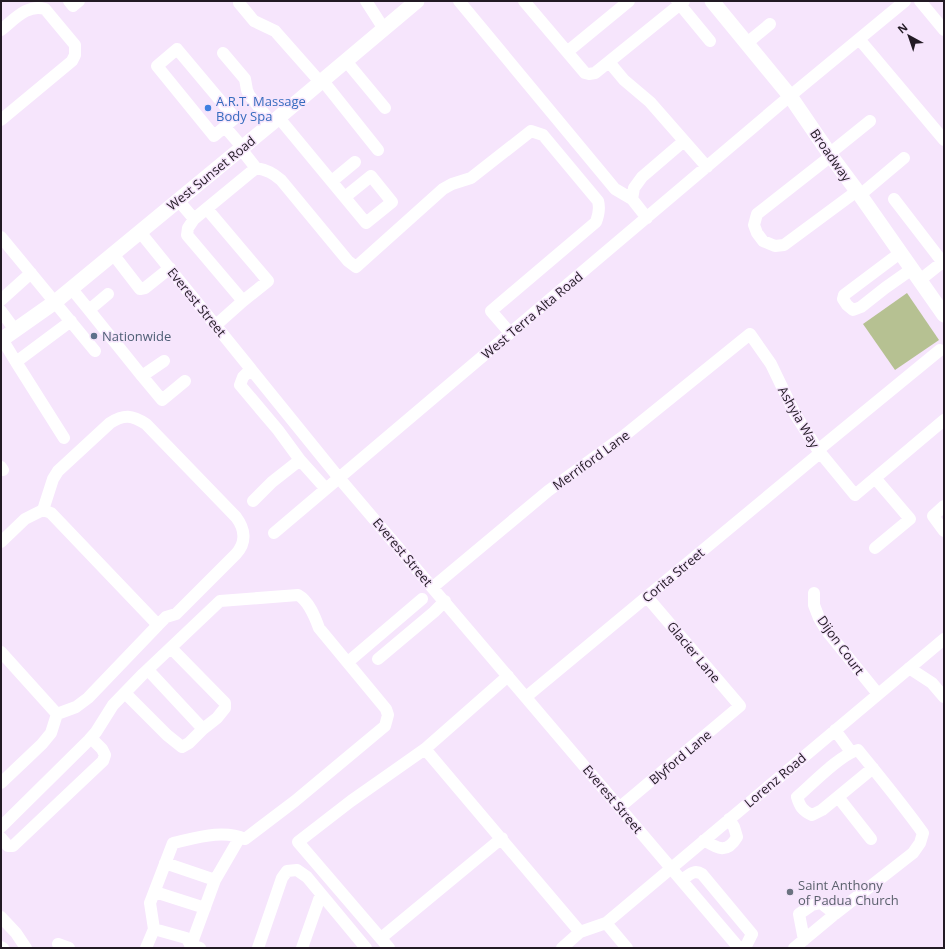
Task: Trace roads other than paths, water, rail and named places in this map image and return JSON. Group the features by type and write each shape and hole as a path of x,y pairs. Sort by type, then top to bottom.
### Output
{"main road":[{"name":"West Sunset Road","path":"1,339 55,302 418,1"},
{"name":"Broadway","path":"712,1 790,96 830,155 944,315"}],"street":[{"path":"68,1 73,6 79,1"},
{"path":"365,1 384,29"},
{"path":"459,1 615,188 632,199 647,218"},
{"path":"524,1 585,73 589,74 595,73 609,62 680,2 710,41"},
{"path":"567,52 629,1"},
{"name":"West Terra Alta Road","path":"274,533 790,96 905,1"},
{"path":"920,1 944,30"},
{"path":"239,3 254,21 276,31 322,82 378,150"},
{"path":"1,30 30,8 39,7 46,9 75,45 75,55 72,61 1,120"},
{"path":"747,43 770,24"},
{"path":"859,39 944,140"},
{"path":"177,49 235,118 225,126 214,136 157,66 177,49"},
{"path":"223,53 245,79 249,95 276,120 346,197"},
{"path":"346,61 385,108"},
{"path":"609,62 624,80 650,102 707,167"},
{"path":"870,121 757,214 754,225 757,233 763,241 775,246 784,245 858,193 904,158"},
{"path":"225,126 256,168 273,173 281,180 348,261 356,268 443,189 452,184 471,178 531,131 543,135 598,201 599,211 596,222 491,311 510,333"},
{"path":"632,199 634,188 642,177 684,141"},
{"path":"332,181 355,162"},
{"path":"243,301 187,235 188,228 194,220 256,168"},
{"path":"178,200 194,220"},
{"path":"894,200 944,262 885,288 861,307 854,310 847,305 843,299 844,295 900,253"},
{"path":"207,209 268,280 216,325"},
{"name":"Everest Street","path":"140,232 339,478 739,948"},
{"path":"1,237 95,351"},
{"path":"113,254 140,289 145,288 170,268"},
{"path":"1,300 31,273"},
{"path":"72,288 162,400 185,381"},
{"path":"89,310 108,294"},
{"path":"1,311 15,330"},
{"path":"16,362 71,322"},
{"name":"Ashyia Way","path":"750,334 771,364 795,414 819,452 855,495 875,478"},
{"name":"Merriford Lane","path":"433,587 548,491 625,435 750,334"},
{"path":"1,339 64,438"},
{"name":"Corita Street","path":"526,697 940,350"},
{"path":"142,376 164,361"},
{"path":"251,369 243,377 240,386 278,430 300,460 326,489"},
{"path":"1,542 25,519 43,510 53,479 58,471 110,423 119,417 129,416 138,418 146,424 242,525 244,534 241,549 176,614 166,617 88,698 76,707 57,714"},
{"path":"875,548 910,519 875,478 944,420"},
{"path":"253,501 272,482 300,460"},
{"path":"944,506 933,516 944,531"},
{"path":"43,510 51,513 158,625"},
{"name":"Dijon Court","path":"814,593 814,605 826,630 878,694"},
{"path":"1,827 91,738 113,705 125,692 220,601 298,595 303,597 315,617 319,628 386,709 388,715 385,726 295,801 245,839 237,835 219,834 173,843 150,903 154,929 146,948"},
{"name":"Glacier Lane","path":"647,597 740,706"},
{"path":"348,662 422,599"},
{"path":"378,659 445,601"},
{"name":"Lorenz Road","path":"606,923 944,639"},
{"path":"125,692 166,735 182,747 189,743 217,718 225,708 225,703 171,648"},
{"path":"1,652 57,714"},
{"path":"909,668 932,683 944,697"},
{"path":"148,670 203,729"},
{"path":"389,948 298,842 350,801 425,749 508,676"},
{"name":"Blyford Lane","path":"620,807 740,706"},
{"path":"1,783 42,744 51,733 57,714"},
{"path":"835,730 852,752"},
{"path":"1,838 8,846 13,846 102,760 105,755 102,749 91,738"},
{"path":"425,749 502,838 580,932"},
{"path":"799,944 913,853 920,843 924,833 873,768 858,750 852,752 797,797 799,805 805,812 812,815 822,810 873,768"},
{"path":"838,797 871,839"},
{"path":"704,840 716,848 725,849 733,844 737,837 734,827 729,819"},
{"path":"194,947 204,908 215,880 240,837"},
{"path":"381,938 502,838"},
{"path":"165,863 215,880"},
{"path":"258,948 282,878 287,870 297,870 307,877 366,948"},
{"path":"682,880 693,872 702,874 752,934 745,948"},
{"path":"154,892 204,908"},
{"path":"304,946 321,894"},
{"path":"799,944 800,914 812,905 821,903 835,914"},
{"path":"1,917 16,933 26,948"},
{"path":"562,948 580,932 606,923 627,948"},
{"path":"154,929 186,938 194,947"}],"place":[{"name":"A.R.T. Massage Body Spa","path":"208,108"},
{"name":"Nationwide","path":"94,336"},
{"name":"Saint Anthony of Padua Church","path":"790,892"}]}
